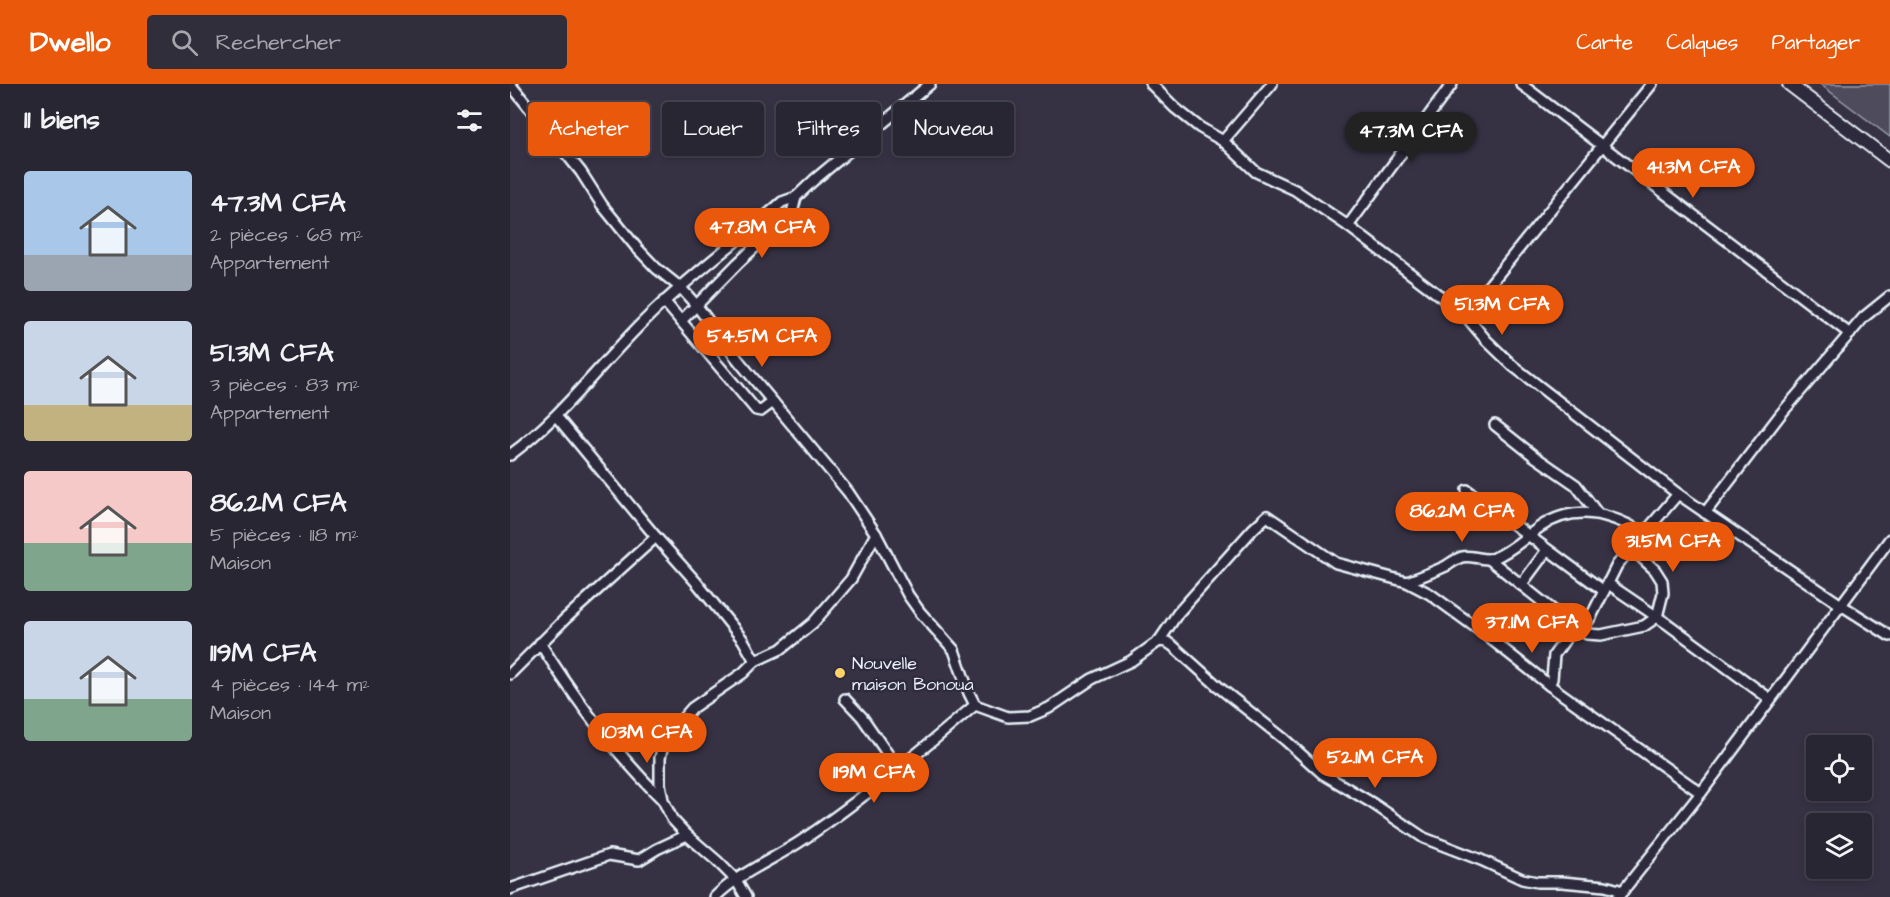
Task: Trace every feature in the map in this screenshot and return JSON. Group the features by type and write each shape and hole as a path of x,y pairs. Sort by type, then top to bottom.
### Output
{"street":[{"path":"510,84 581,172 602,205 636,247 656,268 681,288 697,306 738,360 848,492 876,534 908,595 954,650 975,705 1008,717 1030,716 1048,708 1092,679 1131,661 1159,641 1178,613 1253,529 1268,516 1336,563 1407,582 1437,599 1549,685 1701,793"},
{"path":"510,455 556,416 616,349 664,301 782,202 796,197 930,84"},
{"path":"1151,84 1188,119 1223,141 1256,171 1295,190 1348,226 1465,315 1514,366 1678,494 1890,636"},
{"path":"1223,141 1272,84"},
{"path":"1348,226 1452,84"},
{"path":"1521,84 1850,334"},
{"path":"1465,315 1652,84"},
{"path":"1789,84 1890,161"},
{"path":"681,321 738,263 792,213 796,197"},
{"path":"1705,513 1780,416 1864,317 1890,296"},
{"path":"664,301 723,374 758,411 773,402"},
{"path":"723,374 738,360"},
{"path":"556,416 697,583 743,640 755,661"},
{"path":"1496,425 1534,456 1576,485 1597,513"},
{"path":"1467,490 1547,550 1657,617 1770,699"},
{"path":"1549,685 1552,679 1554,655 1578,629 1630,548 1678,494"},
{"path":"1489,559 1516,546 1540,527 1567,514 1585,511 1597,513 1632,526 1643,533"},
{"path":"746,897 736,880 687,836 672,819 663,800 660,784 660,758 663,745 670,733 692,708 743,674 755,661 781,649 813,622 851,579 876,534"},
{"path":"510,674 540,643 656,537"},
{"path":"1159,641 1173,646 1221,689 1284,738 1323,774 1424,838 1522,879 1605,886 1620,894 1701,793 1890,539"},
{"path":"1407,582 1464,556 1489,559 1578,629 1592,635 1624,631 1644,626 1657,617 1663,593 1662,581 1655,570 1630,548"},
{"path":"1521,585 1547,550"},
{"path":"1478,629 1526,624 1537,617 1544,604"},
{"path":"540,643 568,687 600,728 638,775 663,800"},
{"path":"845,699 862,717 898,769"},
{"path":"715,897 736,880 803,840 898,769 975,705"},
{"path":"510,889 609,855 639,860 687,836"}],"shaded area":[{"path":"1820,84 1890,84 1890,137"}],"place":[{"name":"Nouvelle maison Bonoua","path":"840,673"}]}
